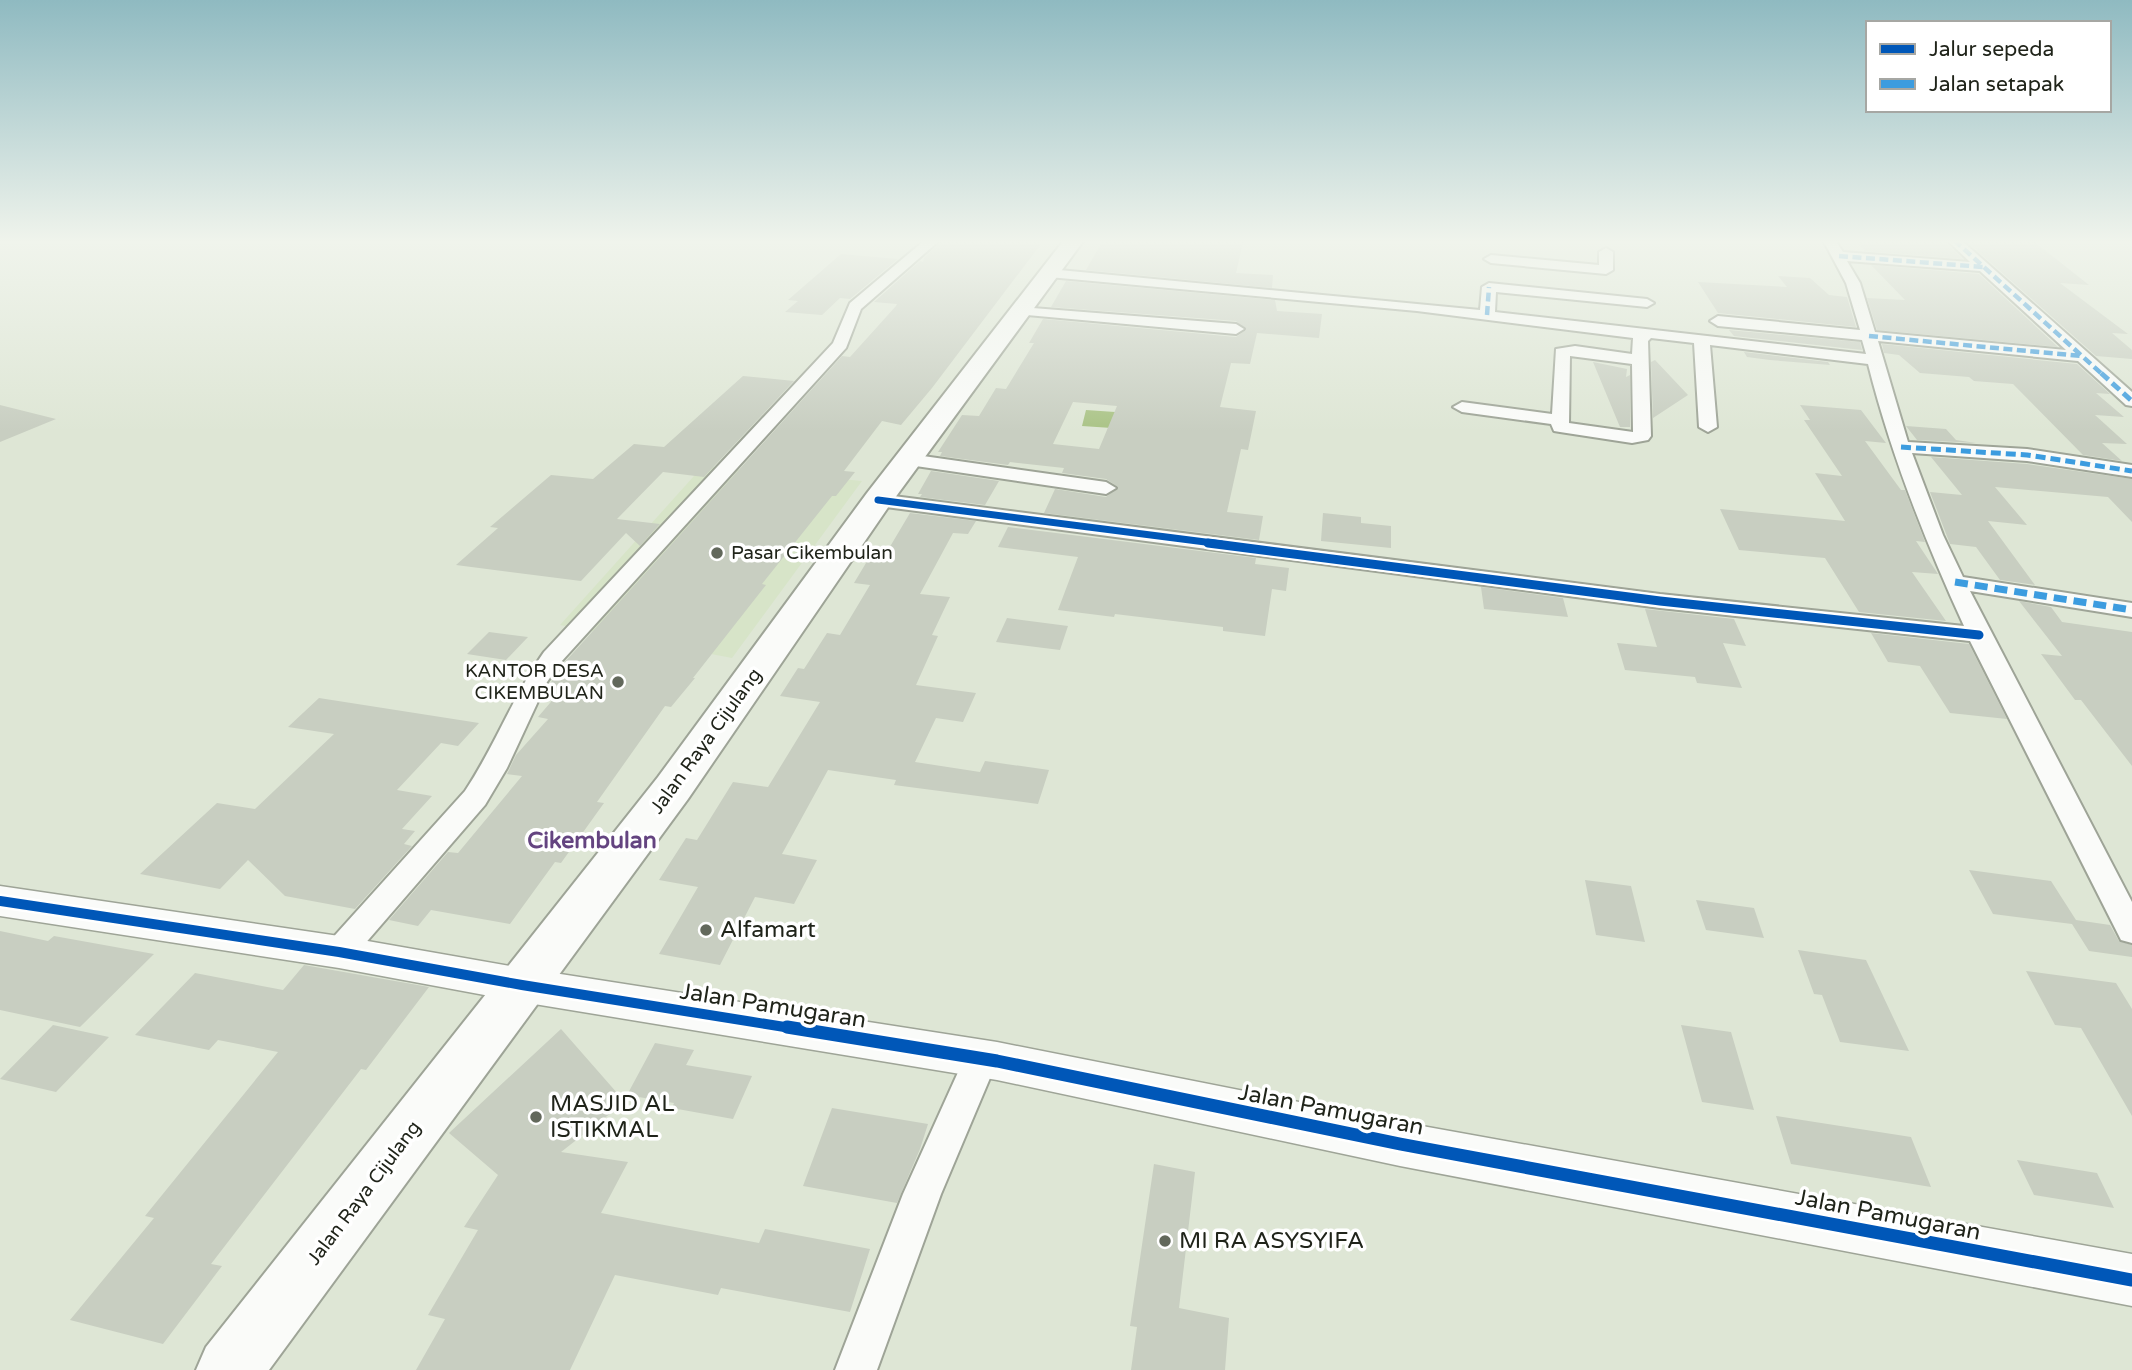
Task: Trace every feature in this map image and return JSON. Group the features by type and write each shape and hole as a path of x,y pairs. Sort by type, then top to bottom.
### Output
{"highway":[{"name":"Jalan Raya Cijulang","path":"229,1370 673,788 878,500 1025,304"}],"street":[{"path":"339,952 475,798 495,768 536,682 552,657 840,345 846,335 850,313 857,304"},
{"path":"1372,304 1875,360"},
{"path":"1487,315 1488,304"},
{"path":"1592,304 1595,330"},
{"path":"1859,304 1901,447 1933,535 1979,635 2132,931"},
{"path":"2024,304 2132,401"},
{"path":"1020,311 1236,329"},
{"path":"1718,321 2081,356"},
{"path":"1642,360 1575,351 1562,352 1559,426 1563,429 1632,438 1642,436 1643,336"},
{"path":"1702,339 1709,428"},
{"path":"1462,407 1559,420"},
{"path":"1901,447 2027,455 2132,471"},
{"path":"909,460 1106,488"},
{"path":"878,500 1660,601 1979,635"},
{"path":"1955,582 2132,610"},
{"name":"Jalan Pamugaran","path":"0,901 339,952 522,985 981,1059 1400,1144 2132,1280"},
{"path":"856,1370 922,1194 981,1059"}],"shaded area":[{"path":"1086,410 1173,416 1171,432 1082,426"},
{"name":"Pasar Cikembulan","path":"703,466 862,481 732,658 560,625"}],"building":[{"path":"795,304 834,304 822,315 785,312"},
{"path":"897,304 996,304 901,425 882,421 844,471 855,472 836,496 832,496 762,584 766,585 695,678 671,707 665,706 597,802 604,803 561,863 555,862 510,924 431,910 418,926 389,920 448,852 458,853 522,776 507,774 516,755 548,719 538,717 562,689 548,687 563,664 842,356 850,357"},
{"path":"1053,304 1276,304 1277,311 1322,314 1319,338 1257,333 1250,364 1231,363 1220,407 1256,411 1248,450 1241,449 1227,512 1263,516 1259,540 1044,513 1055,489 1106,497 1118,487 1106,479 1062,473 1064,468 1010,462 1008,465 940,456 942,452 938,452 962,415 979,416 996,388 1006,389 1034,343 1029,343 1043,319 1236,337 1246,330 1236,321 1051,307","holes":["1073,402 1117,406 1099,449 1053,444"]},
{"path":"1712,304 1849,304 1856,327 1718,313"},
{"path":"1869,304 2011,304 2058,347 1877,330"},
{"path":"2037,304 2088,304 2128,334 2112,333 2132,350 2132,359 2096,356"},
{"path":"1729,330 1860,342 1862,350 1734,336"},
{"path":"1882,344 2077,364 2110,394 2096,393 2124,417 2095,415 2127,444 2102,443 2122,461 2083,455 2013,384 1920,373 1899,355 1884,353"},
{"path":"1744,352 1828,362 1830,365 1747,357"},
{"path":"1655,360 1688,395 1653,418 1651,362"},
{"path":"1593,362 1627,369 1626,377 1630,375 1630,427 1620,427"},
{"path":"743,376 794,381 704,477 663,472 617,519 660,524 640,546 626,533 581,581 456,565 498,528 490,527 551,475 593,479 634,444 664,447"},
{"path":"0,405 56,419 0,442"},
{"path":"1800,405 1861,410 1886,443 1865,441 1901,490 1905,490 1925,542 1916,541 1938,574 1912,572 1946,621 1859,612 1825,558 1739,550 1720,509 1845,521 1815,473 1842,476 1804,420 1810,420"},
{"path":"1906,426 1946,429 1956,440 1976,443 1917,440"},
{"path":"1931,457 2027,464 2132,479 2132,522 2108,497 1995,487 2027,525 1988,521 2035,585 2000,580 1976,547 1950,544 1930,492 1962,495"},
{"path":"931,471 999,481 985,505 920,497 922,494 918,494"},
{"path":"910,513 976,521 968,534 953,533 920,594 950,597 932,635 938,636 916,685 976,693 963,722 936,718 915,762 980,772 985,761 1049,770 1038,804 894,785 896,780 828,770 782,854 817,860 794,904 755,897 720,965 659,954 698,887 659,880 686,838 697,840 733,782 768,787 820,702 780,696 798,668 804,669 827,633 840,635 870,585 854,583 875,548 888,550"},
{"path":"1323,513 1361,517 1361,523 1391,526 1391,548 1321,541"},
{"path":"1008,527 1256,558 1255,564 1289,568 1286,591 1272,589 1265,636 1223,631 1223,627 1058,610 1078,557 998,547"},
{"path":"1481,587 1563,598 1568,617 1484,609"},
{"path":"2019,601 2051,607 2062,622 2132,632 2132,766 2081,700 2075,700 2041,654 2062,656"},
{"path":"1645,609 1734,619 1746,646 1723,643 1742,688 1697,683 1695,677 1625,670 1617,643 1657,647"},
{"path":"1007,618 1068,626 1060,650 996,642"},
{"path":"489,632 528,637 506,660 467,654"},
{"path":"1871,633 1969,644 2007,719 1950,713 1920,666 1888,662"},
{"path":"319,698 479,723 458,746 441,743 397,790 432,796 402,829 415,831 404,844 412,846 355,909 285,896 248,860 220,889 140,874 217,803 255,809 334,734 288,727"},
{"path":"1969,870 2051,881 2076,920 2110,925 2119,941 2132,945 2132,957 2089,951 2072,924 1993,914"},
{"path":"1585,880 1631,886 1645,942 1596,935"},
{"path":"1696,900 1754,908 1764,938 1706,930"},
{"path":"0,931 48,941 54,936 154,954 80,1027 0,1010"},
{"path":"1798,950 1866,960 1909,1051 1840,1042 1822,995 1814,994"},
{"path":"304,965 429,987 366,1070 361,1069 211,1264 222,1266 163,1344 70,1320 154,1218 145,1216 278,1052 218,1040 209,1050 135,1035 195,973 283,990"},
{"path":"2026,971 2116,983 2132,1009 2132,1116 2081,1028 2055,1025"},
{"path":"53,1025 109,1037 56,1092 0,1079"},
{"path":"1681,1025 1731,1032 1754,1110 1702,1102"},
{"path":"561,1029 625,1102 561,1152 628,1162 601,1213 759,1243 765,1229 870,1249 850,1312 721,1288 718,1295 615,1275 570,1370 416,1370 445,1319 428,1315 478,1230 464,1227 498,1175 449,1133"},
{"path":"655,1043 694,1050 686,1065 752,1076 733,1119 672,1108 674,1103 627,1095"},
{"path":"832,1108 928,1124 897,1203 803,1186"},
{"path":"1776,1116 1911,1137 1931,1187 1791,1164"},
{"path":"2017,1160 2097,1173 2114,1208 2034,1195"},
{"name":"MI RA ASYSYIFA","path":"1154,1164 1195,1172 1179,1308 1229,1318 1225,1370 1131,1370 1137,1327 1130,1326"}],"marked path":[{"path":"1487,315 1488,304"},
{"path":"2025,304 2132,401"},
{"path":"1869,336 2081,356"},
{"path":"1901,447 2027,455 2132,471"},
{"path":"1955,582 2132,610"}],"cycle path":[{"path":"878,500 1660,601 1979,635"},
{"path":"0,901 339,952 522,985 997,1061 1400,1144 2132,1280"}],"place":[{"name":"Pasar Cikembulan","path":"717,553"},
{"name":"KANTOR DESA CIKEMBULAN","path":"618,682"},
{"name":"Alfamart","path":"706,930"},
{"name":"MASJID AL ISTIKMAL","path":"536,1117"},
{"name":"MI RA ASYSYIFA","path":"1165,1241"}],"district":[{"name":"Cikembulan","path":"592,841"}]}
